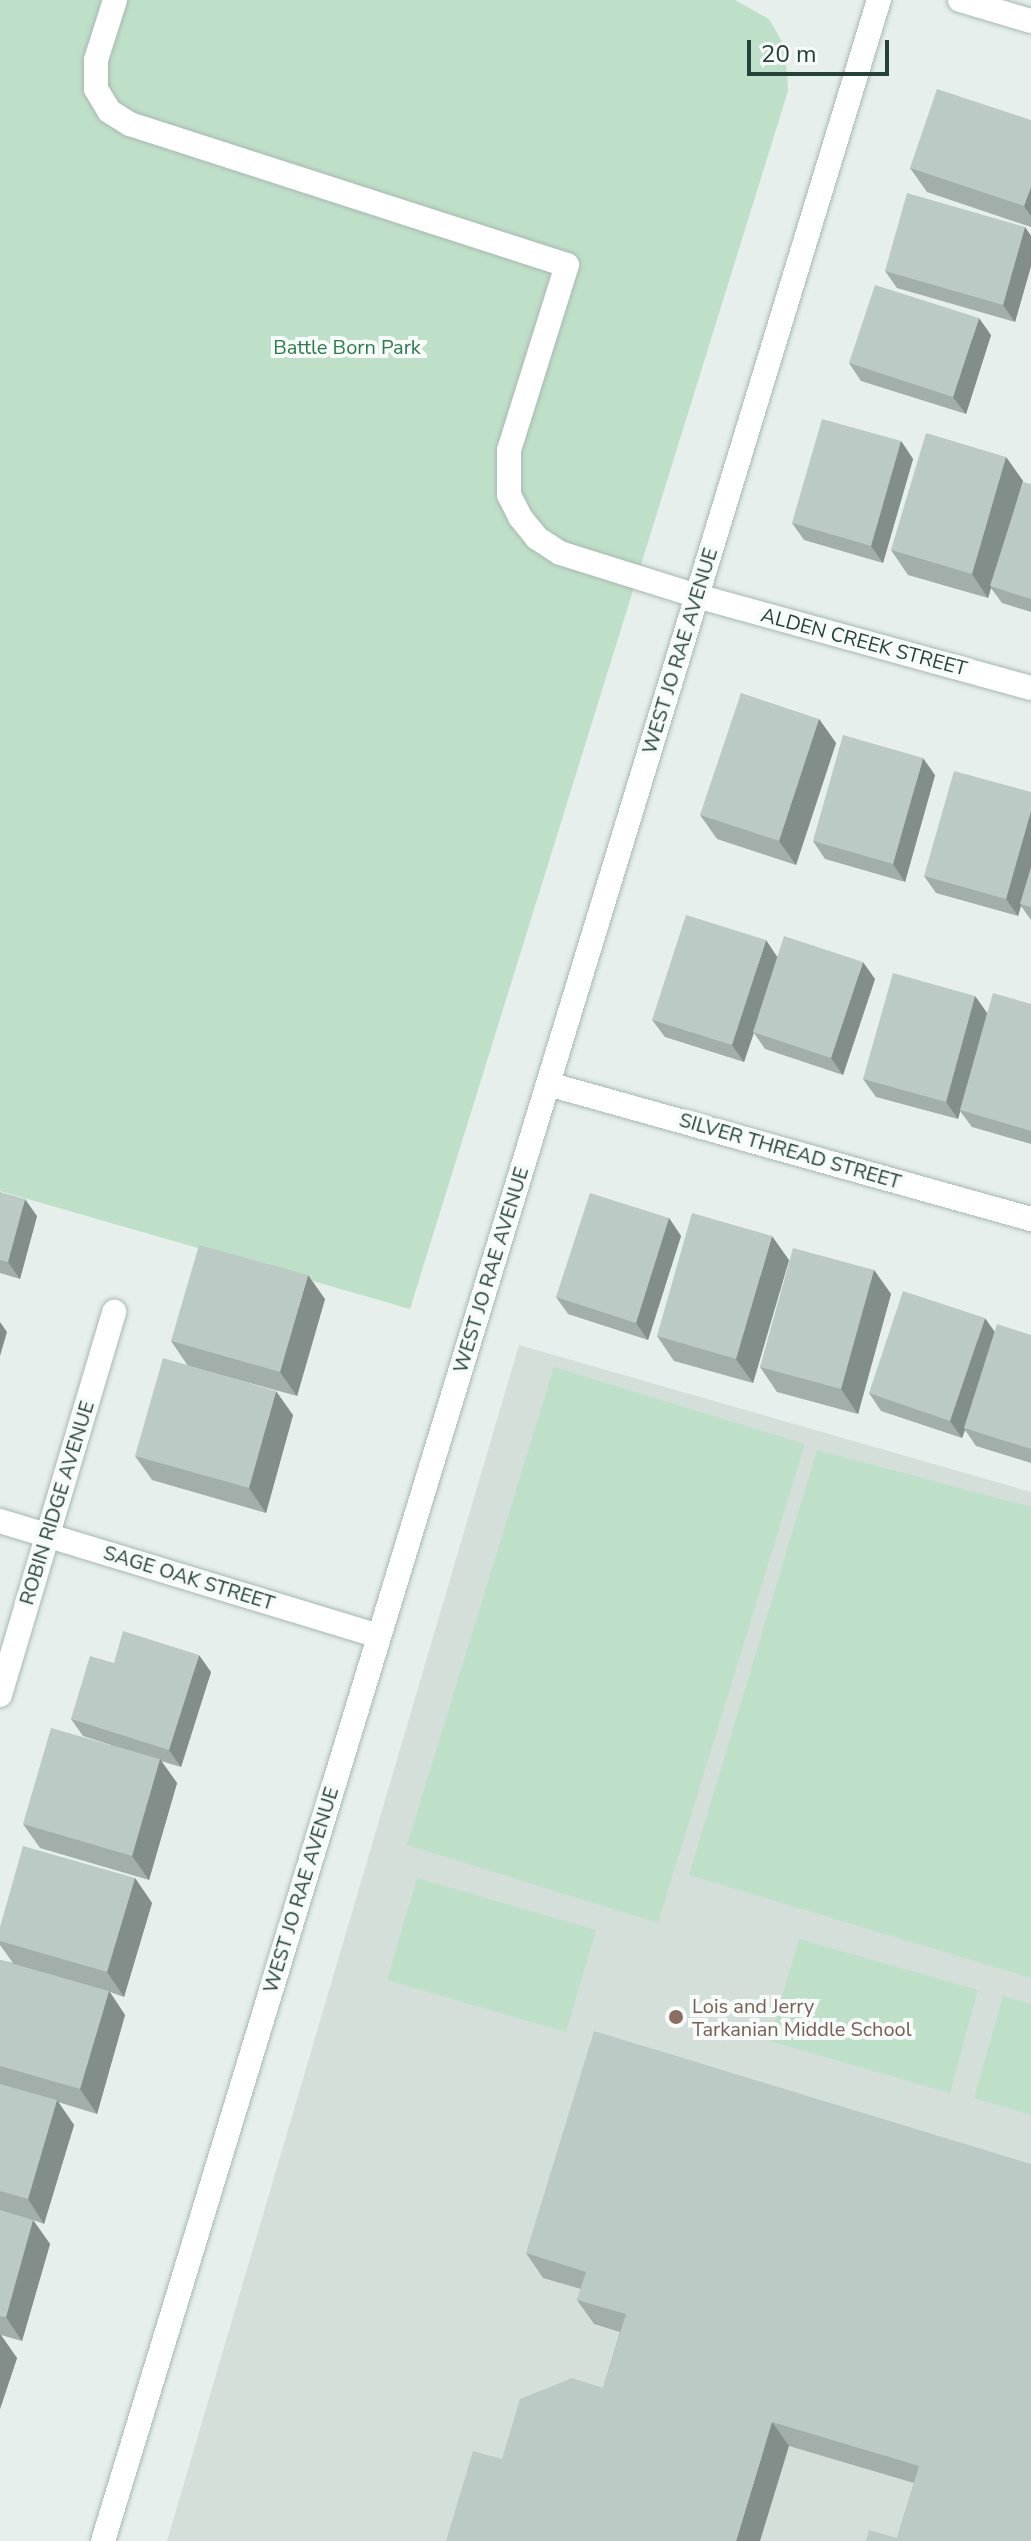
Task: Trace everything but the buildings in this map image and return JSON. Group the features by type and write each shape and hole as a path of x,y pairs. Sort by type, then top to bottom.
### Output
{"street":[{"name":"ALDEN CREEK STREET","path":"115,0 96,60 96,89 109,111 130,124 567,265 509,450 509,495 520,517 537,538 560,553 697,596 1031,688"},
{"name":"WEST JO RAE AVENUE","path":"103,2541 879,0"},
{"path":"960,0 1031,21"},
{"name":"SILVER THREAD STREET","path":"548,1084 1031,1219"},
{"name":"ROBIN RIDGE AVENUE","path":"0,1695 114,1312"},
{"name":"SAGE OAK STREET","path":"0,1521 378,1636"}],"shaded area":[{"name":"Lois and Jerry Tarkanian Middle School","path":"519,1345 1031,1492 1031,2541 167,2541"}],"green space":[{"name":"Battle Born Park","path":"0,0 735,0 769,19 785,47 788,91 410,1309 0,1191"},
{"path":"554,1367 805,1444 658,1923 407,1845"},
{"path":"817,1450 1031,1507 1031,1978 689,1875"},
{"path":"417,1878 596,1930 566,2032 387,1980"},
{"path":"799,1939 978,1990 950,2093 769,2041"},
{"path":"1003,1996 1031,2004 1031,2115 974,2098"}],"place":[{"name":"Lois and Jerry Tarkanian Middle School","path":"676,2017"}]}
